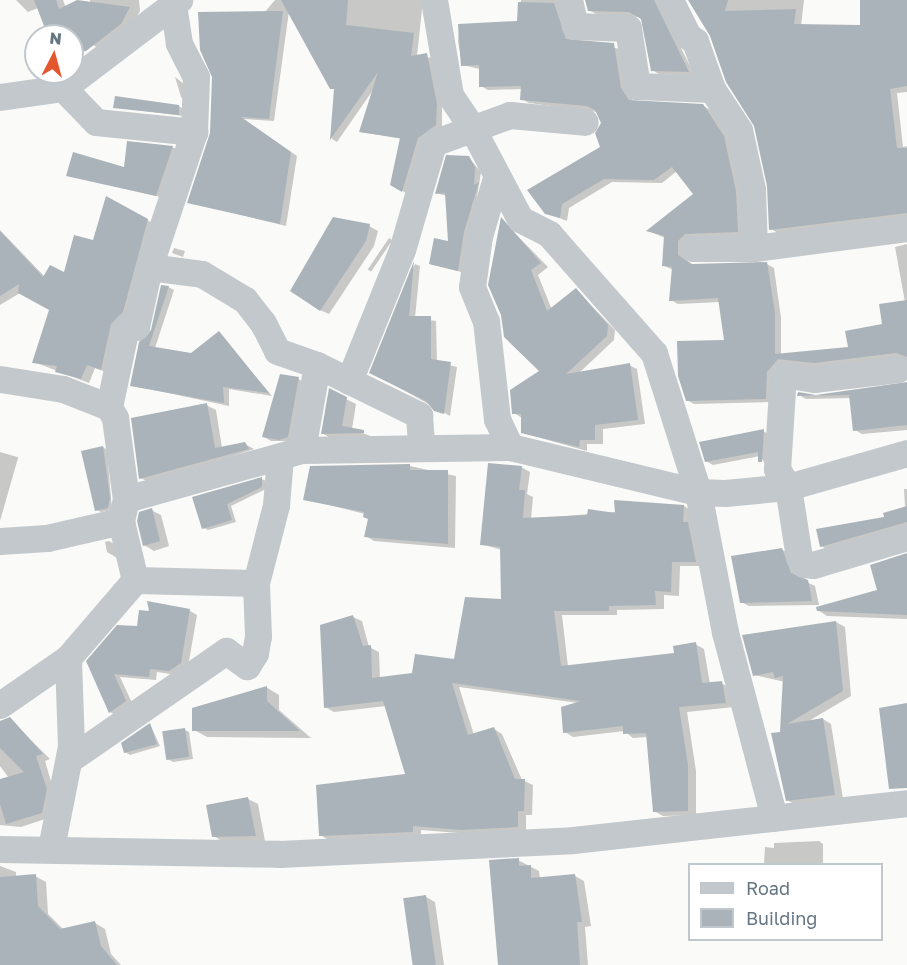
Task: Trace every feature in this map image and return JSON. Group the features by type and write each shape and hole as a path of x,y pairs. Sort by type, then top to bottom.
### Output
{"street":[{"path":"434,0 450,95 471,126 496,178 520,219 549,234 654,353 698,492 725,632 774,818"},
{"path":"569,0 575,26 628,28 637,86 712,89"},
{"path":"670,0 688,36 695,41 712,89 740,130 752,189 754,248"},
{"path":"0,97 63,87 176,3"},
{"path":"109,407 126,327 135,327 149,267 194,132 196,77 179,43 176,3"},
{"path":"63,87 96,122 194,132"},
{"path":"349,381 402,250 433,143 471,126 510,115 585,122"},
{"path":"496,178 479,236 472,287 486,321 497,419 510,447"},
{"path":"692,248 754,248 907,228"},
{"path":"149,267 202,274 245,300 263,323 277,351 317,365 419,415 421,447"},
{"path":"70,759 226,651 248,666 255,653 258,636 256,583 317,365"},
{"path":"898,369 814,379 783,374 777,469 788,487 799,557 804,564 813,565 907,537"},
{"path":"0,379 63,388 109,407 115,418 123,510 135,580"},
{"path":"0,541 47,538 291,454 421,447 510,447 698,492 788,487 907,453"},
{"path":"135,580 256,583"},
{"path":"0,705 68,658 135,580"},
{"path":"51,848 70,759 68,658"},
{"path":"0,849 290,853 573,840 907,803"}],"building":[{"path":"34,0 56,0 59,9 77,0 130,7 121,24 86,51 84,51 84,24 43,24"},
{"path":"281,0 348,0 346,25 414,33 411,56 427,53 437,104 436,125 418,138 402,192 390,185 400,138 359,132 378,72 330,140 334,89 330,89"},
{"path":"585,0 654,0 689,72 651,71 641,19 629,12 588,11"},
{"path":"688,0 728,0 725,11 796,9 794,24 860,25 860,0 907,0 907,86 890,89 897,148 907,148 907,213 769,230 767,186 754,126 726,82 710,36"},
{"path":"518,2 554,3 566,39 614,43 621,88 629,100 703,104 724,136 736,191 738,232 685,234 678,241 678,255 692,264 767,262 775,313 775,354 848,347 845,331 882,324 879,304 907,300 907,357 896,353 814,363 778,359 767,372 766,399 686,401 678,376 677,341 724,340 718,298 669,301 672,267 662,266 664,236 646,231 693,194 672,167 654,180 604,179 562,204 560,218 545,214 527,190 600,147 595,133 601,123 595,110 587,106 520,100 521,86 479,87 479,65 461,66 458,24 517,21"},
{"path":"283,11 269,119 241,117 291,152 280,224 187,203 210,133 212,77 200,50 198,12"},
{"path":"115,96 179,105 179,115 113,108"},
{"path":"127,141 173,146 156,196 66,176 73,152 124,167"},
{"path":"446,155 469,156 475,167 474,185 479,182 464,232 458,271 429,264 434,238 448,241 445,193 435,194"},
{"path":"106,196 148,219 123,312 111,324 101,370 87,365 81,379 55,372 57,366 32,363 49,310 18,293 19,284 0,296 0,231 43,277 50,265 64,272 74,235 93,240"},
{"path":"333,217 370,224 366,241 320,311 290,291"},
{"path":"501,217 541,263 531,270 547,311 576,288 608,325 607,336 566,374 630,363 638,420 595,425 595,440 580,440 579,447 521,433 521,414 512,414 510,390 539,371 504,337 501,315 488,285"},
{"path":"414,261 409,316 431,316 431,359 451,362 444,414 434,411 426,401 369,373"},
{"path":"161,285 169,286 149,346 191,353 219,331 269,393 223,387 224,403 130,386 139,342 151,330"},
{"path":"280,374 299,377 288,437 279,440 262,437"},
{"path":"907,382 907,425 853,431 849,395 797,396 798,392 816,395"},
{"path":"329,388 347,397 342,426 364,430 364,433 321,434"},
{"path":"207,403 215,448 245,442 249,449 139,479 131,418"},
{"path":"764,429 762,462 758,462 758,452 705,462 699,442"},
{"path":"103,446 110,498 108,508 95,511 81,451"},
{"path":"488,463 522,466 519,490 525,490 523,518 587,515 588,509 615,513 614,500 684,505 683,522 688,522 696,562 672,562 671,592 655,591 656,605 609,606 609,611 554,611 561,666 674,653 673,646 696,642 702,683 722,681 726,703 679,707 688,765 688,811 653,812 646,733 623,734 623,726 563,733 561,707 581,701 452,683 468,735 494,727 515,779 525,779 524,811 518,811 518,827 461,830 413,826 413,832 319,836 316,785 405,774 383,701 324,708 320,625 353,615 363,646 371,645 372,678 412,673 415,654 454,659 465,597 501,599 500,547 480,545"},
{"path":"410,464 410,470 448,470 448,544 364,537 368,519 363,517 364,512 303,500 310,466"},
{"path":"262,477 262,487 227,504 232,520 202,529 192,497"},
{"path":"907,506 907,522 820,547 816,529 884,517 883,513"},
{"path":"152,508 160,541 143,546 137,521 139,512"},
{"path":"782,548 791,573 808,580 812,601 740,603 731,556"},
{"path":"907,553 907,615 817,611 816,607 877,590 870,565"},
{"path":"147,601 190,609 181,663 169,671 150,669 149,677 114,674 126,701 109,713 86,661 117,625 137,626 139,610 149,611"},
{"path":"836,621 843,691 787,724 823,718 835,795 786,801 771,733 780,732 783,676 775,678 773,672 753,676 742,635"},
{"path":"267,686 267,701 300,731 192,731 192,708"},
{"path":"907,703 907,788 889,789 879,708"},
{"path":"10,717 43,754 36,756 47,789 42,813 6,824 0,804 0,779 24,772 0,748 0,721"},
{"path":"150,723 157,744 124,753 121,743"},
{"path":"185,728 189,757 166,760 162,731"},
{"path":"248,797 256,836 212,837 206,805"},
{"path":"519,858 519,866 531,865 531,878 575,874 582,922 577,922 580,965 498,965 489,860"},
{"path":"36,874 38,906 60,929 95,921 101,946 117,965 0,965 0,877"},
{"path":"426,895 436,965 413,965 403,898"}]}
